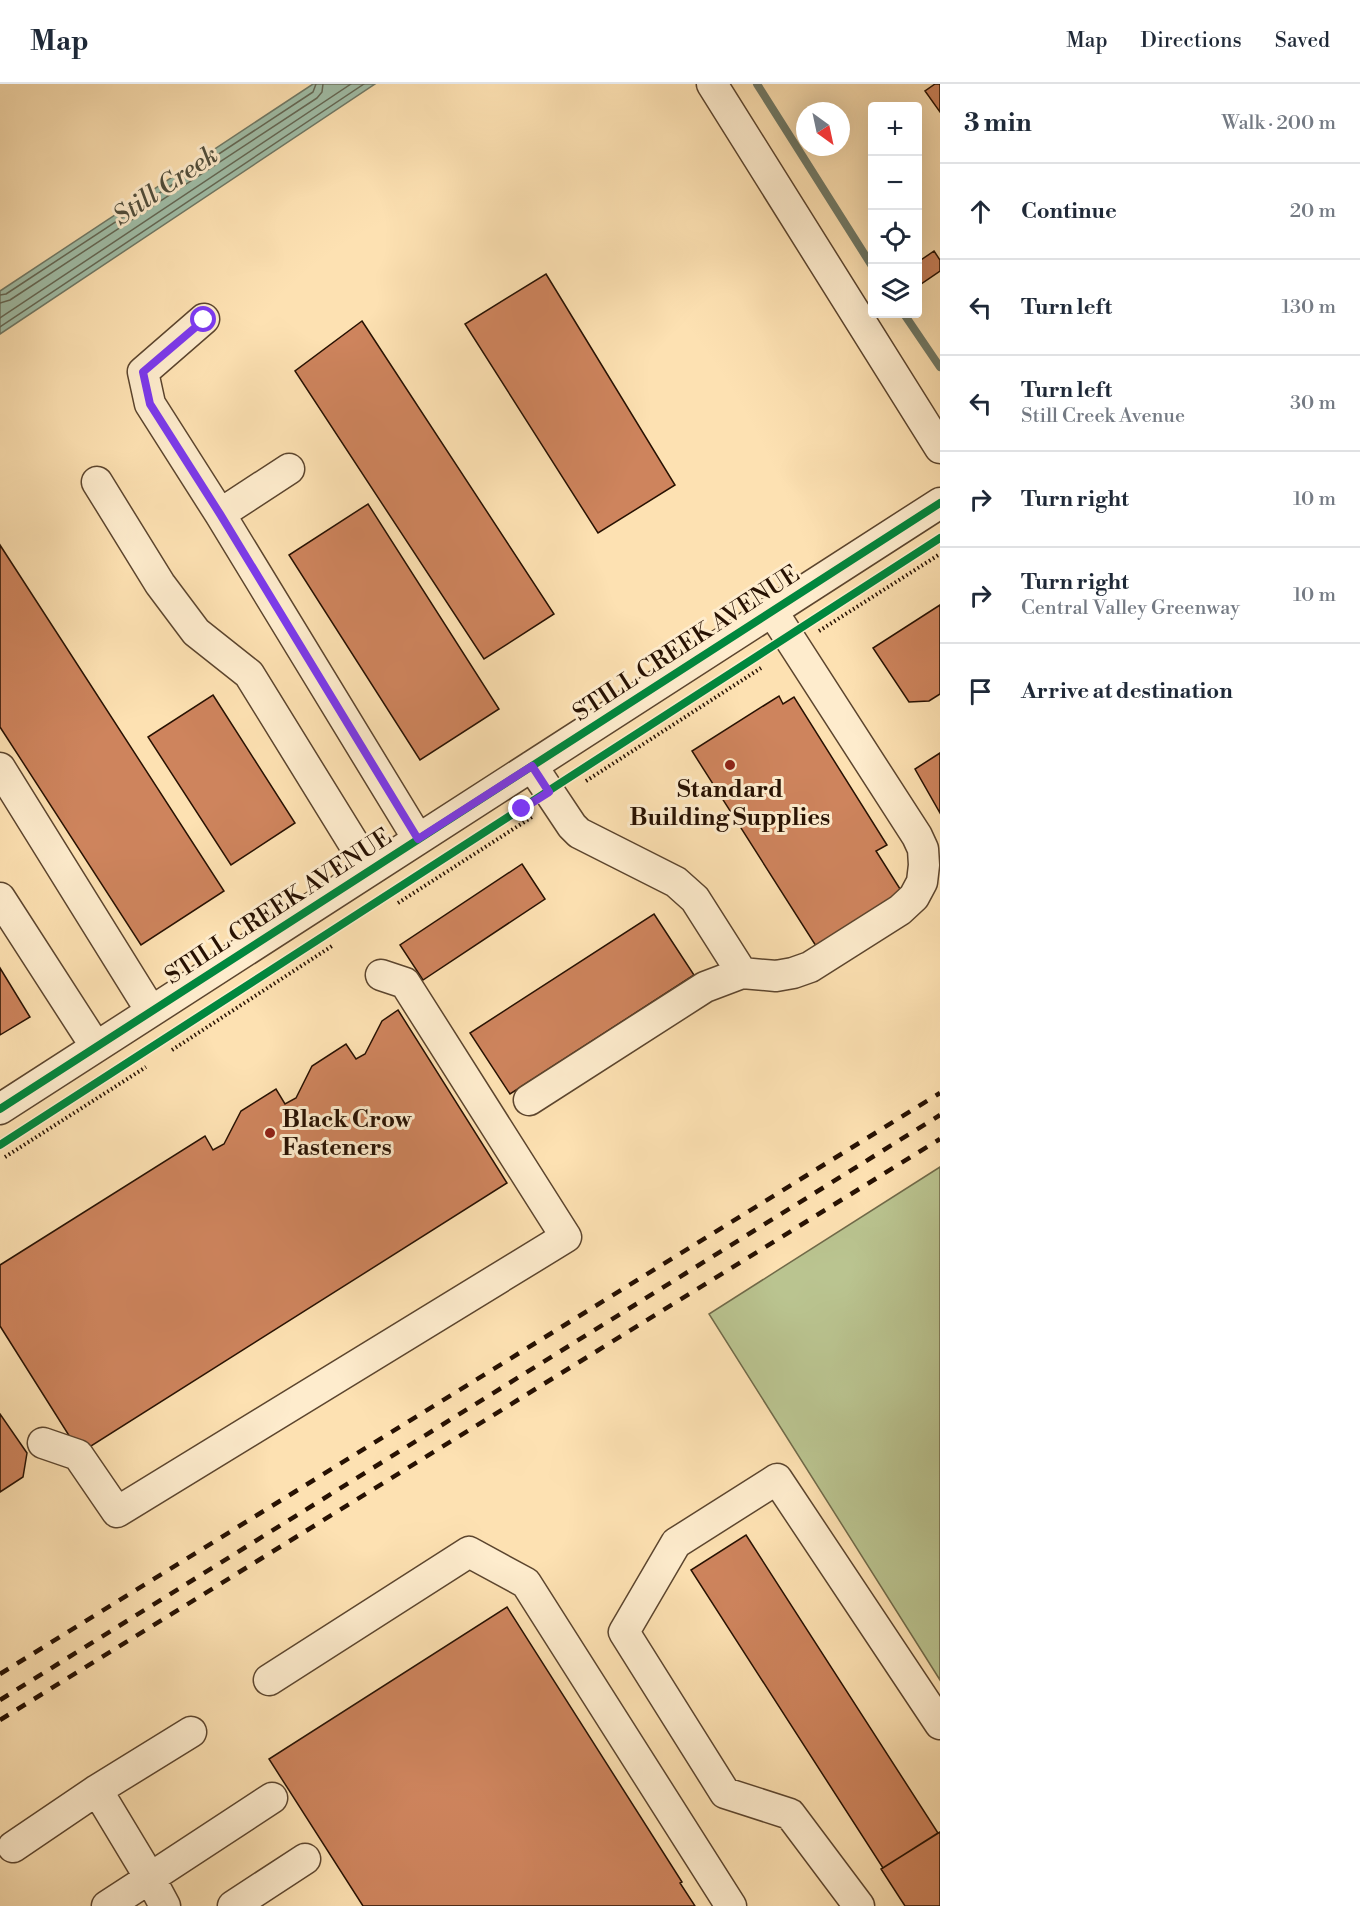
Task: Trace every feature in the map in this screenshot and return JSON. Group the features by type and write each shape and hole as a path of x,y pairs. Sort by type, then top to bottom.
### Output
{"street":[{"path":"712,84 940,448"},
{"path":"204,320 143,372 150,404 220,514 418,839"},
{"path":"220,514 290,469"},
{"path":"97,482 160,584 196,632 249,674 370,870"},
{"name":"STILL CREEK AVENUE","path":"0,1109 940,503"},
{"path":"529,1100 705,987 742,973 776,976 793,974 810,967 900,910 914,897 922,882 923,849 772,611"},
{"path":"532,766 548,806 579,832 676,882 685,889 695,899 742,973"},
{"path":"0,768 151,1011"},
{"path":"0,898 96,1047"},
{"path":"43,1443 78,1455 117,1512 566,1237 405,983 381,975"},
{"path":"859,1906 790,1814 725,1793 624,1632 675,1543 777,1479 940,1724"},
{"path":"268,1680 469,1552 526,1583 731,1906"},
{"path":"13,1847 97,1790 191,1732"},
{"path":"97,1790 165,1906"},
{"path":"106,1906 273,1798"},
{"path":"233,1906 305,1859"}],"path":[{"path":"811,637 940,554"},
{"path":"586,782 761,668"},
{"path":"398,903 548,806"},
{"path":"172,1050 332,946"},
{"path":"5,1157 146,1067"}],"green space":[{"path":"940,1167 940,1680 709,1314"}],"water":[{"name":"Still Creek","path":"313,84 375,84 0,334 0,291"}],"building":[{"path":"935,84 940,84 940,112 925,91"},
{"path":"934,251 940,260 940,271 922,283 922,264 922,259"},
{"path":"546,274 675,485 598,533 465,324"},
{"path":"362,321 554,614 484,659 295,371"},
{"path":"368,504 499,709 420,760 289,555"},
{"path":"0,545 224,891 141,945 0,727"},
{"path":"940,605 940,694 929,701 909,702 873,648"},
{"path":"213,695 295,823 231,865 148,737"},
{"path":"779,696 783,704 794,697 887,845 876,851 902,892 816,946 692,751"},
{"path":"940,753 940,813 915,769"},
{"path":"522,864 545,899 423,980 400,945"},
{"path":"654,914 694,975 510,1094 470,1033"},
{"path":"0,968 30,1017 0,1035"},
{"path":"398,1010 507,1183 80,1453 0,1326 0,1265 205,1136 213,1150 224,1144 241,1111 276,1089 285,1104 296,1098 312,1066 346,1044 356,1059 365,1054 382,1021"},
{"path":"0,1414 27,1453 23,1477 0,1492"},
{"path":"746,1535 938,1833 883,1868 691,1570"},
{"path":"507,1607 695,1906 363,1906 269,1759"},
{"path":"940,1832 940,1906 905,1906 881,1869"}],"waterway":[{"path":"757,84 871,264"},
{"path":"907,318 940,367"}],"railway":[{"path":"0,1674 940,1093"},
{"path":"0,1700 940,1115"},
{"path":"0,1720 940,1139"}],"cycle path":[{"path":"0,1109 940,503"},
{"path":"0,1145 940,538"}],"place":[{"name":"Standard Building Supplies","path":"730,765"},
{"name":"Black Crow Fasteners","path":"270,1133"}],"route":[{"path":"204,320 143,372 150,404 220,514 418,839 532,766 549,792 522,809"}]}
